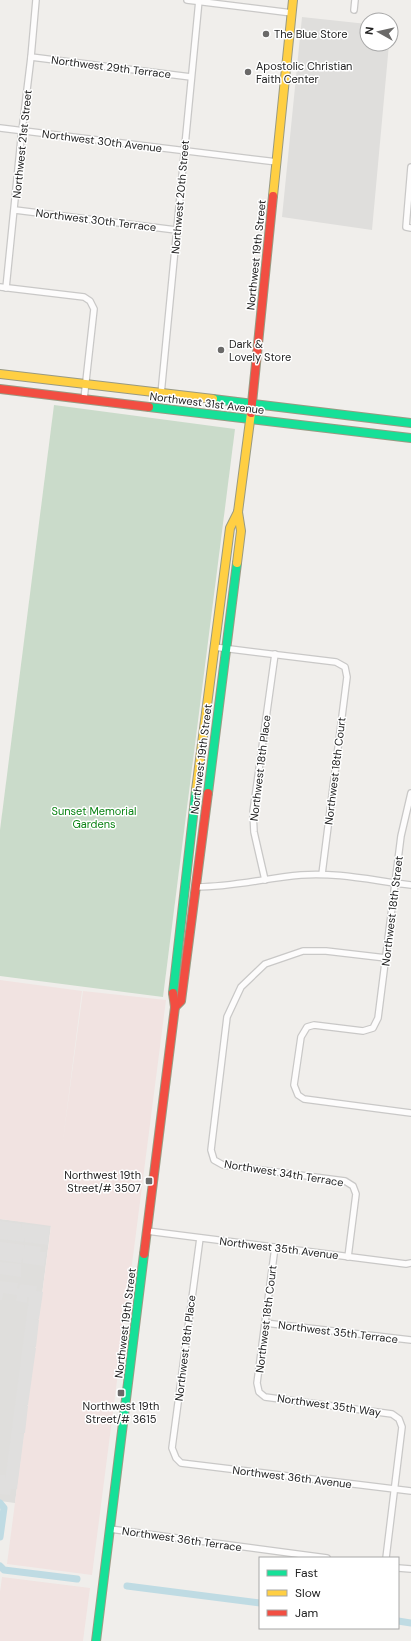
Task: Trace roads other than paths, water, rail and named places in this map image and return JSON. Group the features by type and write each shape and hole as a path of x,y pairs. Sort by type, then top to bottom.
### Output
{"street":[{"name":"Northwest 21st Street","path":"3,288 15,210 22,132 32,57 36,0"},
{"path":"187,0 292,13"},
{"name":"Northwest 19th Street","path":"175,1007 181,1001 197,887 225,648 241,531 238,512 252,404 293,0"},
{"path":"354,10 355,0"},
{"name":"Northwest 20th Street","path":"161,394 199,1"},
{"name":"Northwest 29th Terrace","path":"32,57 191,77"},
{"name":"Northwest 30th Avenue","path":"0,128 22,132 276,162"},
{"path":"408,228 411,167"},
{"name":"Northwest 30th Terrace","path":"15,210 176,230"},
{"path":"3,288 84,297 90,301 94,309 84,399"},
{"name":"Northwest 31st Avenue","path":"0,374 411,423"},
{"name":"Northwest 31st Avenue","path":"0,389 411,438"},
{"name":"Northwest 19th Street","path":"96,1641 175,1007 173,996 180,924 214,647 230,528 238,512"},
{"path":"214,647 275,654"},
{"name":"Northwest 18th Court","path":"275,654 336,662 345,667 347,677 322,874"},
{"name":"Northwest 18th Place","path":"265,880 254,832 253,812 275,654"},
{"name":"Northwest 18th Street","path":"411,793 401,836 378,1018 373,1028 363,1031 314,1025 307,1027 301,1037 294,1084 298,1095 304,1099 411,1112"},
{"path":"197,887 224,887 300,875 322,874 411,885"},
{"name":"Northwest 34th Terrace","path":"348,1256 356,1194 353,1186 345,1181 223,1165 214,1160 211,1150 227,1017 241,987 265,964 289,955 303,951 326,951 386,958"},
{"name":"Northwest 35th Avenue","path":"147,1231 411,1263"},
{"name":"Northwest 18th Place","path":"176,1458 172,1448 200,1238"},
{"name":"Northwest 18th Court","path":"259,1392 257,1383 275,1247"},
{"name":"Northwest 35th Terrace","path":"266,1323 411,1340"},
{"name":"Northwest 35th Way","path":"259,1392 265,1397 392,1414 399,1419 402,1427 395,1489"},
{"name":"Northwest 36th Avenue","path":"176,1458 181,1463 411,1491"},
{"path":"386,1557 395,1489"},
{"name":"Northwest 36th Terrace","path":"110,1529 320,1557"},
{"path":"399,1568 411,1569"}],"waterway":[{"path":"0,1503 4,1508 0,1537"},
{"path":"0,1566 4,1570 77,1579"},
{"path":"127,1586 259,1603"},
{"path":"399,1621 411,1623"}],"place":[{"name":"The Blue Store","path":"266,34"},
{"name":"Apostolic Christian Faith Center","path":"248,72"},
{"name":"Dark & Lovely Store","path":"221,350"},
{"name":"Northwest 19th Street/# 3507","path":"149,1181"},
{"name":"Northwest 19th Street/# 3615","path":"121,1393"}],"park label":[{"name":"Sunset Memorial Gardens","path":"94,817"}]}
